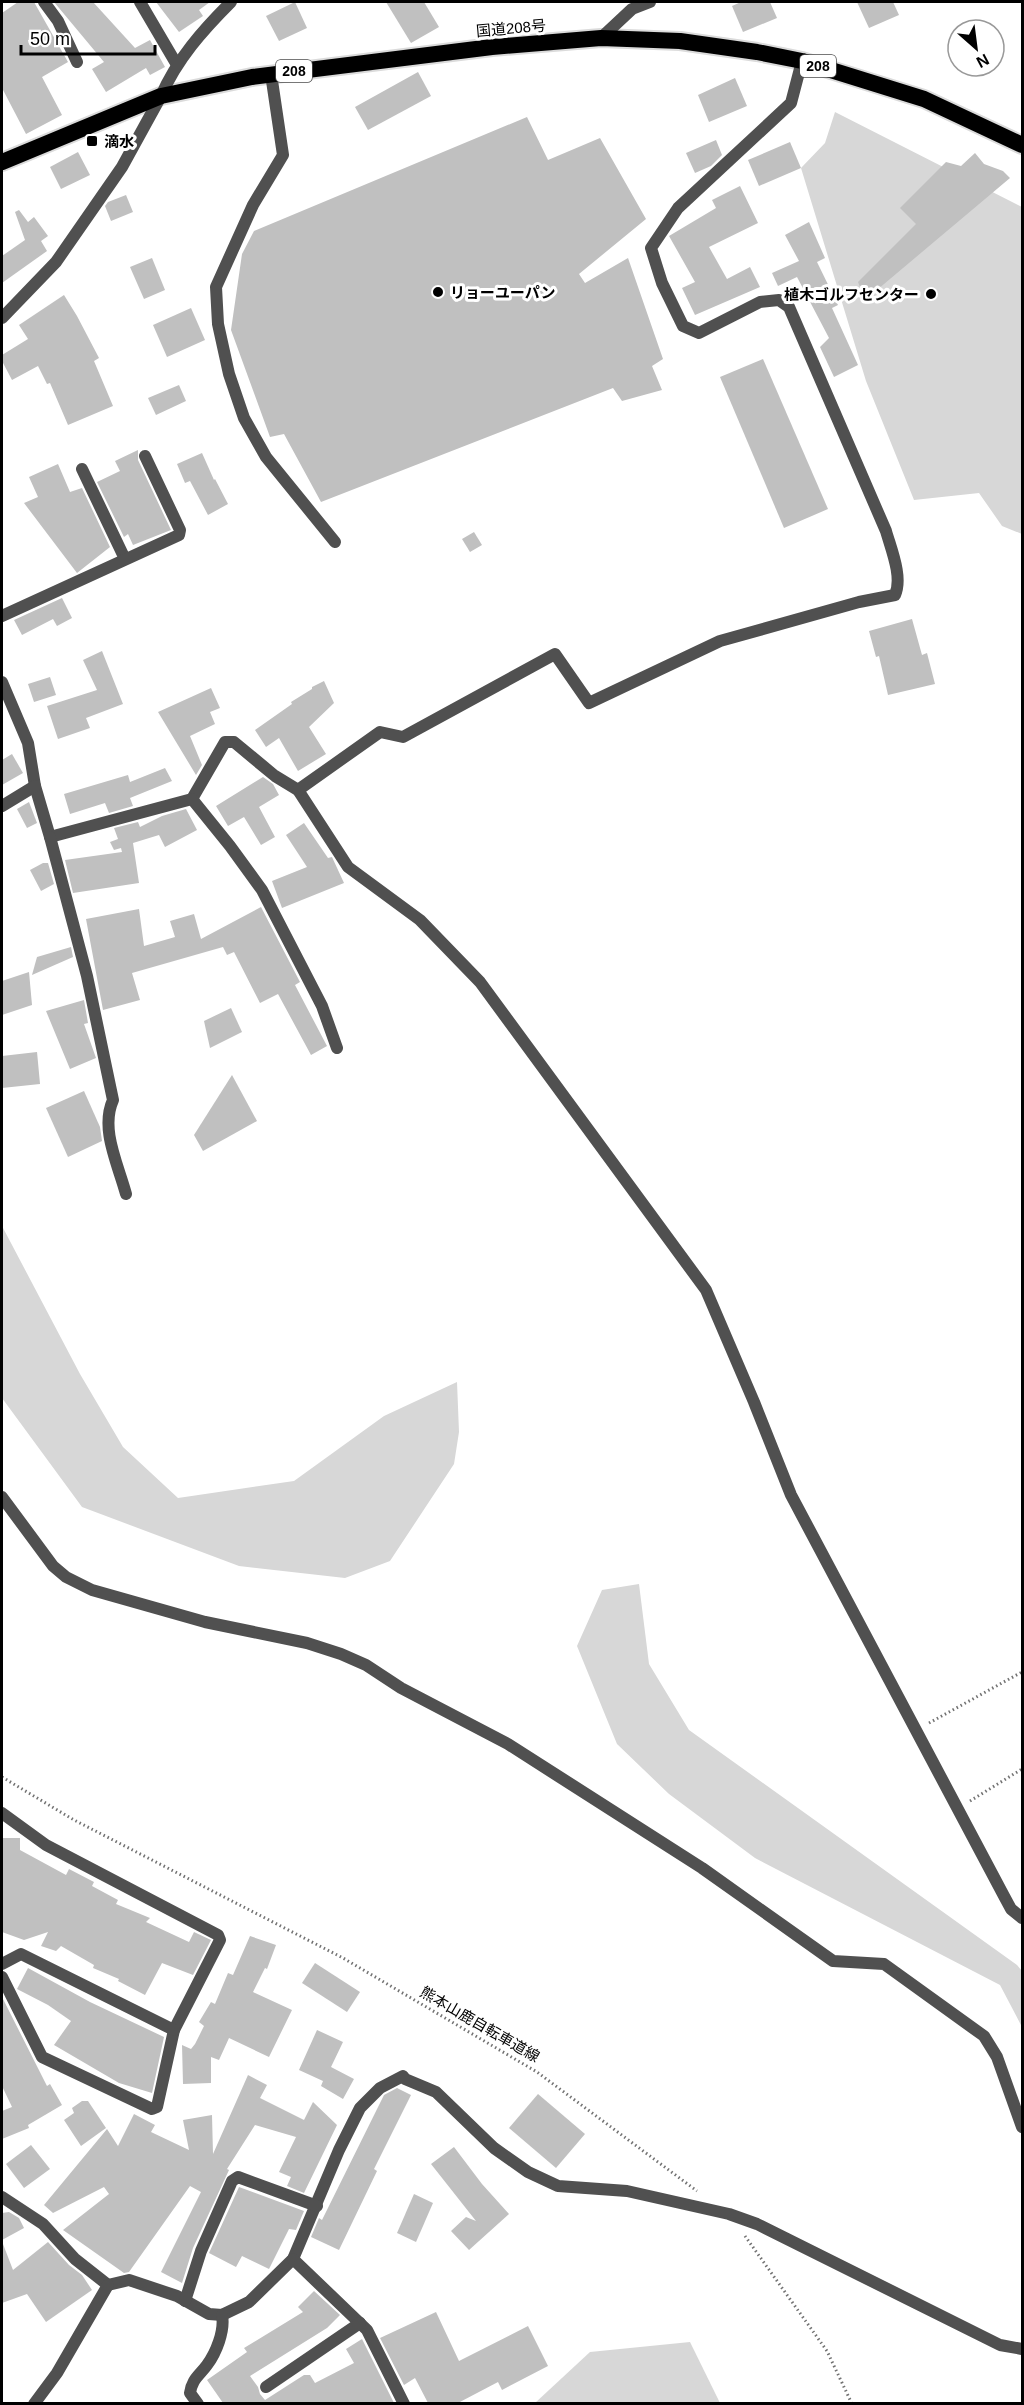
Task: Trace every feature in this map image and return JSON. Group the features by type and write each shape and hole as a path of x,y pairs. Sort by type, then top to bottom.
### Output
{"highway":[{"name":"国道208号","path":"2,162 160,96 272,74 492,46 601,38 680,41 802,61 924,99 1023,145"}],"street":[{"path":"44,2 58,21 77,62"},
{"path":"140,2 177,64"},
{"path":"2,318 56,262 122,167 177,64 207,25 231,2"},
{"path":"601,38 632,9 650,2"},
{"path":"298,790 380,732 403,737 555,654 590,703 720,641 859,602 894,595 898,588 894,560 886,531 789,307 779,300 760,302 699,333 682,326 662,283 651,248 678,208 790,103 802,61"},
{"path":"272,74 283,155 253,205 216,287 218,324 229,374 244,418 266,457 335,542"},
{"path":"2,616 179,535 180,530 145,456"},
{"path":"82,469 125,559"},
{"path":"2,682 28,743 35,786 87,976 113,1100 108,1112 107,1125 126,1194"},
{"path":"50,837 192,799 225,742 234,742 275,776 298,790 348,867 420,920 480,982 706,1290 791,1496 1011,1909 1023,1918"},
{"path":"2,806 35,786"},
{"path":"192,799 262,890 322,1006 337,1048"},
{"path":"2,1497 53,1566 66,1577 92,1590 205,1622 307,1643 366,1665 401,1688 518,1750 702,1868 833,1961 884,1964 984,2036 997,2057 1023,2127"},
{"path":"2,1813 46,1845 218,1935 220,1940 174,2030 157,2107 152,2109 42,2057 2,1977"},
{"path":"2,1964 21,1954 174,2030"},
{"path":"34,2403 57,2373 108,2285 129,2280 185,2301 209,2314 222,2315 249,2302 293,2259 339,2150 360,2108 380,2088 403,2076 405,2079 436,2092 494,2148 528,2172 558,2186 627,2191 729,2214 757,2224 862,2274 1000,2345 1023,2349"},
{"path":"185,2301 201,2251 232,2181 238,2177 317,2206"},
{"path":"2,2196 43,2224 75,2259 108,2285"},
{"path":"293,2259 367,2330 404,2403"},
{"path":"198,2403 190,2393 192,2381 207,2365 217,2346 223,2322 222,2315"},
{"path":"266,2387 360,2323"}],"path":[{"path":"916,1730 1023,1672"},
{"path":"957,1809 1023,1769"},
{"name":"熊本山鹿自転車道線","path":"2,1777 74,1820 343,1958 537,2072 700,2192"},
{"path":"729,2214 827,2351 852,2403"}],"shaded area":[{"name":"植木ゴルフセンター","path":"835,112 1022,207 1022,534 1002,526 979,493 914,500 866,381 801,168 825,143"},
{"path":"2,1226 80,1374 123,1447 178,1498 294,1481 384,1416 457,1382 459,1432 454,1464 390,1561 345,1578 239,1566 82,1507 2,1398"},
{"path":"639,1584 649,1664 689,1730 1017,1965 1022,1971 1022,2027 1000,1985 755,1858 669,1794 617,1744 577,1646 602,1590"},
{"path":"690,2342 720,2403 535,2403 590,2352"}],"building":[{"path":"18,2 34,2 68,62 42,77 62,115 26,134 2,88 2,13"},
{"path":"54,2 93,2 135,48 150,40 165,67 150,75 146,68 106,92 92,69 104,62"},
{"path":"156,2 210,2 199,10 203,16 179,32"},
{"path":"295,2 307,28 279,41 266,16"},
{"path":"386,2 424,2 439,27 411,43"},
{"path":"741,2 770,2 777,18 743,32 732,6"},
{"path":"857,2 893,2 899,15 869,28"},
{"path":"418,72 431,96 368,130 355,107"},
{"path":"735,78 747,106 709,122 698,95"},
{"name":"リョーユーパン","path":"527,117 548,160 600,138 646,219 579,274 585,283 628,258 663,359 652,366 662,390 622,401 613,388 321,502 284,434 270,437 231,330 242,254 254,231"},
{"path":"716,140 722,155 711,166 695,173 686,153"},
{"path":"790,142 801,168 759,186 748,160"},
{"path":"78,152 90,175 61,189 50,167"},
{"path":"975,153 984,164 1003,171 1010,178 865,300 858,282 916,224 900,208 946,162 961,166"},
{"path":"740,186 758,223 709,247 727,279 750,267 760,287 695,315 682,288 695,282 669,236 716,208 712,200"},
{"path":"126,195 133,212 111,221 105,206 108,202"},
{"path":"19,210 28,222 34,217 48,236 41,241 47,251 2,283 2,256 25,240 15,212"},
{"path":"809,222 825,258 817,262 838,305 832,308 858,365 834,377 820,347 829,338 797,277 778,286 772,273 799,261 785,235"},
{"path":"152,258 165,290 144,299 130,267"},
{"path":"64,295 99,358 94,361 113,406 68,425 50,383 47,384 38,366 12,380 2,361 2,355 28,339 19,325"},
{"path":"191,308 205,340 167,357 153,325"},
{"path":"763,359 828,509 784,528 720,377"},
{"path":"179,385 186,401 156,415 148,398"},
{"path":"138,450 138,460 171,530 133,545 128,534 124,537 97,482 120,471 115,461"},
{"path":"202,453 228,504 208,515 190,481 185,483 177,464"},
{"path":"58,464 70,492 82,488 110,547 77,573 24,503 38,497 29,477"},
{"path":"474,532 482,545 470,552 462,539"},
{"path":"62,598 72,618 57,626 53,619 22,635 14,620"},
{"path":"912,619 922,655 927,653 935,684 888,695 879,656 876,657 869,631"},
{"path":"102,651 123,704 86,718 90,728 58,739 47,706 97,690 83,660"},
{"path":"50,677 56,695 34,702 28,684"},
{"path":"324,681 334,703 309,727 326,754 298,771 279,738 266,747 255,730 312,687"},
{"path":"211,688 220,708 210,712 215,724 190,736 202,765 196,775 158,712"},
{"path":"12,754 23,773 2,785 2,760"},
{"path":"165,768 172,781 130,798 133,806 109,813 105,803 70,814 64,794 128,775 130,782"},
{"path":"263,777 273,784 279,795 259,807 275,837 261,845 244,817 228,826 216,806"},
{"path":"29,802 37,823 27,828 17,809"},
{"path":"186,809 197,830 165,847 159,835 133,843 139,883 73,893 65,860 122,852 121,848 114,850 110,842 118,839 114,828 138,822 140,827 162,816"},
{"path":"304,823 328,858 332,857 344,883 282,908 272,881 307,867 286,835"},
{"path":"43,863 48,863 54,884 41,891 30,870"},
{"path":"261,907 300,982 295,985 327,1046 311,1055 278,994 260,1003 234,952 227,955 223,947 132,973 140,1000 103,1010 86,919 139,909 144,946 175,937 170,921 194,914 201,939"},
{"path":"71,947 73,957 32,975 37,957"},
{"path":"29,972 32,1005 2,1015 2,981"},
{"path":"84,1000 88,1023 84,1024 96,1058 70,1069 46,1011"},
{"path":"231,1008 242,1032 210,1048 204,1021"},
{"path":"37,1052 40,1084 2,1088 2,1056"},
{"path":"232,1075 257,1121 203,1151 194,1135"},
{"path":"84,1091 100,1127 102,1141 68,1157 46,1108"},
{"path":"2,1838 20,1838 20,1850 66,1875 69,1869 94,1882 92,1886 118,1900 116,1904 150,1918 146,1922 189,1942 194,1932 211,1940 193,1975 162,1963 145,1995 118,1981 119,1979 93,1968 94,1965 61,1946 56,1951 41,1946 48,1932 24,1940 2,1932"},
{"path":"250,1936 276,1945 267,1969 265,1968 253,1992 292,2010 269,2057 229,2038 219,2060 211,2057 211,2083 183,2084 182,2045 191,2049 195,2044 204,2026 199,2022 211,2002 215,2004 228,1973 233,1975"},
{"path":"315,1963 360,1992 347,2012 302,1983"},
{"path":"28,1968 90,2002 164,2037 152,2093 119,2083 54,2045 71,2021 48,2005 17,1989"},
{"path":"2,1997 47,2086 50,2084 62,2105 28,2125 29,2128 2,2139 2,2111 12,2107 2,2086"},
{"path":"317,2030 343,2042 331,2067 354,2079 343,2099 321,2086 323,2081 299,2070"},
{"path":"248,2075 267,2085 260,2098 304,2120 313,2102 337,2125 304,2193 287,2186 291,2177 279,2172 296,2137 255,2125 227,2169 229,2170 193,2248 182,2283 161,2272 201,2192 190,2186 129,2272 124,2273 63,2230 109,2194 104,2187 53,2213 44,2205 107,2129 118,2146 134,2114 155,2125 151,2132 189,2150 183,2120 212,2115 213,2154"},
{"path":"397,2088 411,2095 374,2169 377,2171 339,2250 311,2237 319,2218 322,2220 384,2095"},
{"path":"538,2094 585,2134 556,2168 509,2128"},
{"path":"82,2101 88,2101 106,2128 81,2146 64,2120 74,2113 72,2108"},
{"path":"31,2145 50,2169 24,2188 6,2164"},
{"path":"454,2147 482,2184 509,2214 469,2250 451,2231 466,2217 476,2221 431,2164"},
{"path":"239,2187 304,2211 296,2230 289,2229 269,2269 242,2256 236,2267 209,2253"},
{"path":"414,2194 433,2203 416,2242 397,2233"},
{"path":"9,2212 19,2218 24,2228 2,2240 2,2213"},
{"path":"48,2242 69,2265 82,2275 92,2290 46,2322 27,2294 2,2303 2,2244 13,2270"},
{"path":"314,2291 340,2315 327,2328 250,2376 260,2394 265,2400 304,2375 310,2375 315,2383 354,2363 346,2349 362,2339 394,2403 223,2403 207,2380 247,2352 244,2348 303,2312 298,2307"},
{"path":"436,2312 459,2361 528,2326 548,2366 502,2390 498,2382 458,2403 428,2403 415,2378 404,2385 380,2338"}],"place":[{"name":"滴水","path":"92,141"},
{"name":"リョーユーパン","path":"438,292"},
{"name":"植木ゴルフセンター","path":"931,294"}]}
